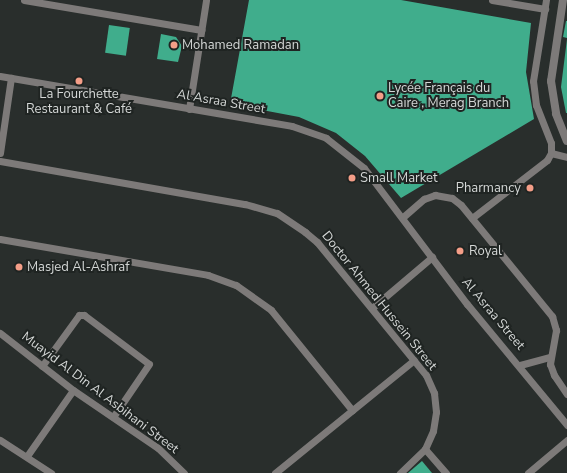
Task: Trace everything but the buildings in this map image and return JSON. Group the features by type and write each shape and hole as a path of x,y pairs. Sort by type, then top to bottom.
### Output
{"street":[{"path":"24,0 201,30"},
{"path":"189,109 206,0"},
{"path":"492,0 544,9"},
{"path":"472,218 547,160 551,153 551,143 536,105 533,81 546,0"},
{"path":"563,0 551,81 556,114 567,142"},
{"name":"Al Asraa Street","path":"0,76 292,126 326,138 364,168 403,217 467,304 520,365 567,425"},
{"path":"0,153 11,78"},
{"path":"551,153 567,158"},
{"name":"Doctor Ahmed Hussein Street","path":"0,161 245,204 277,213 318,242 414,360 426,376 434,393 435,420 425,449 400,473"},
{"path":"403,217 424,199 441,195 457,201 552,316 556,330 550,357 554,376 567,394"},
{"path":"0,239 208,276 236,285 271,310 352,410"},
{"path":"372,308 432,257"},
{"path":"42,366 79,315 84,316 149,364 112,417"},
{"name":"Muayid Al Din Al Asbihani Street","path":"0,333 73,390 158,448 184,473"},
{"path":"520,365 550,357"},
{"path":"275,473 414,360"},
{"path":"27,456 73,390"},
{"path":"0,440 27,456 51,473"},
{"path":"528,473 567,440"},
{"path":"425,449 446,473"}],"place":[{"name":"Mohamed Ramadan","path":"174,45"},
{"name":"La Fourchette Restaurant & Café","path":"79,81"},
{"name":"Lycée Français du Caire , Merag Branch","path":"380,96"},
{"name":"Small Market","path":"352,178"},
{"name":"Pharmancy","path":"530,188"},
{"name":"Royal","path":"460,251"},
{"name":"Masjed Al-Ashraf","path":"19,267"}]}
